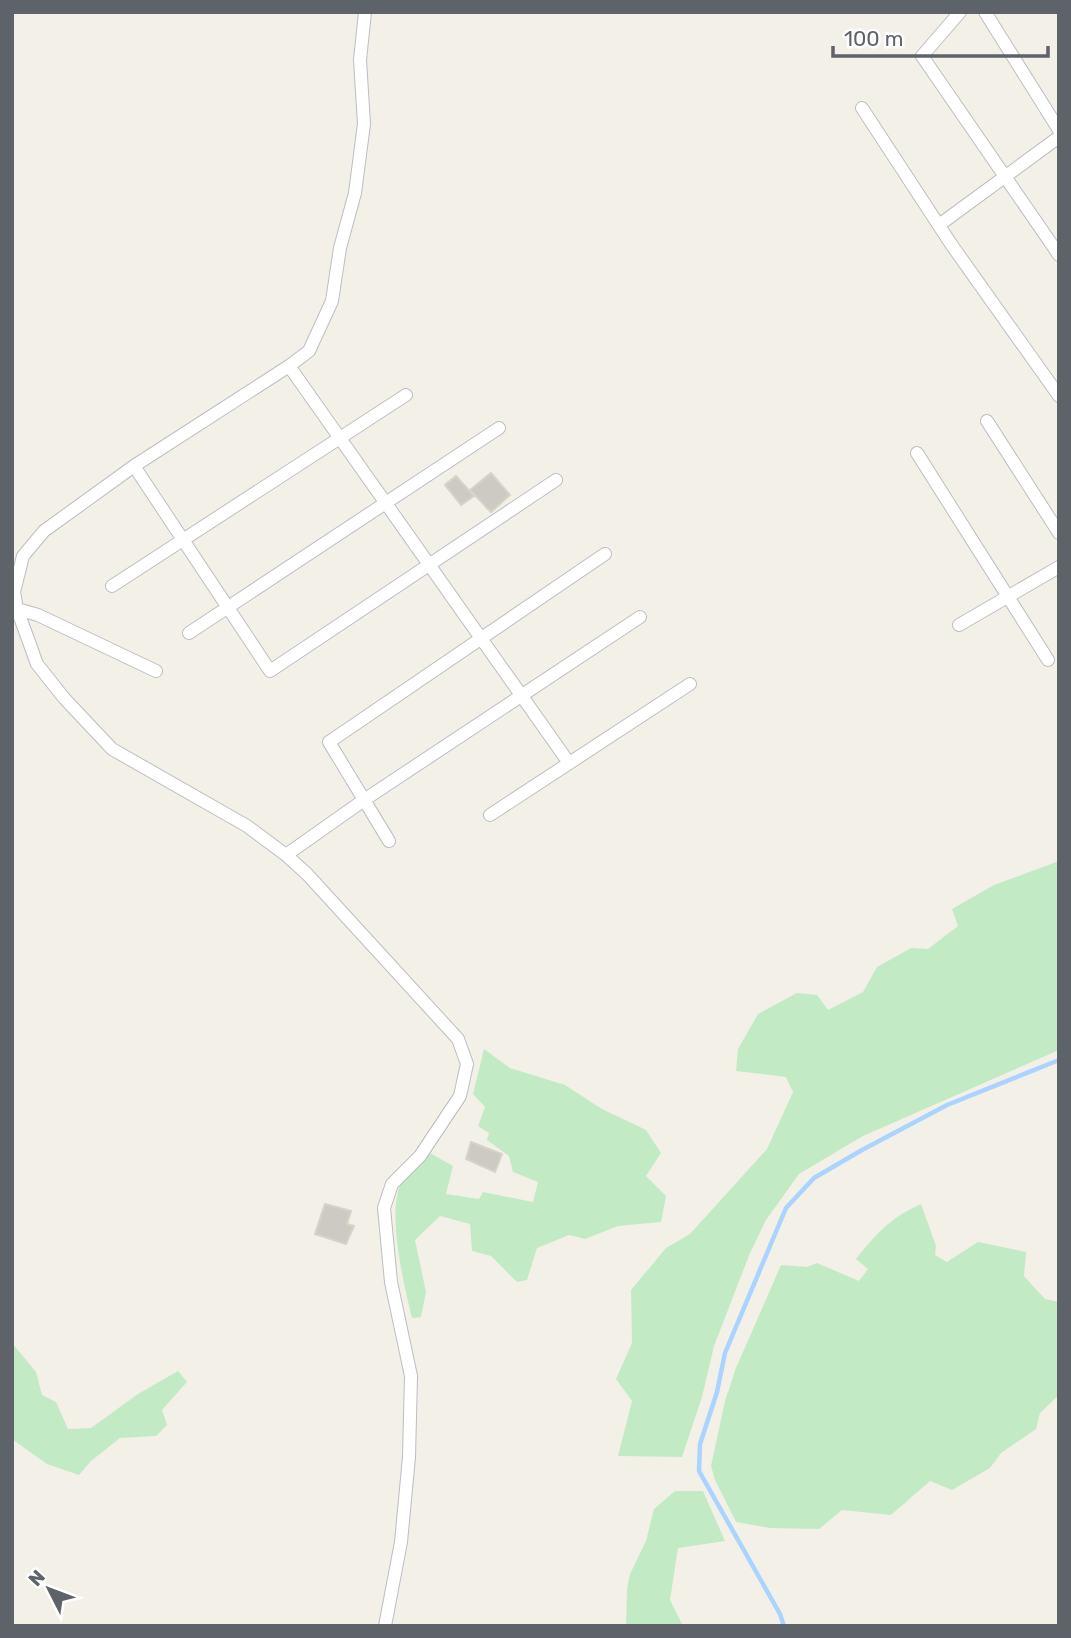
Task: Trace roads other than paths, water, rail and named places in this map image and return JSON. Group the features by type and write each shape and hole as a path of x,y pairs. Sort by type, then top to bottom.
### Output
{"street":[{"path":"365,12 360,60 364,124 355,193 340,248 332,302 309,351 134,467 44,531 23,556 14,592 16,609 37,664 64,698 112,749 247,826 286,855 307,874 458,1039 467,1065 460,1096 420,1156 392,1184 384,1208 391,1282 411,1376 409,1457 401,1542 385,1626"},
{"path":"960,12 922,56 1059,255"},
{"path":"985,12 1059,130"},
{"path":"862,108 939,225 1059,396"},
{"path":"939,225 1059,137"},
{"path":"289,366 569,763"},
{"path":"112,586 406,395"},
{"path":"987,421 1059,533"},
{"path":"189,632 499,428"},
{"path":"917,453 1048,660"},
{"path":"134,467 270,671 556,480"},
{"path":"389,841 329,742 605,554"},
{"path":"959,625 1059,567"},
{"path":"16,609 38,615 156,671"},
{"path":"286,855 364,800 640,617"},
{"path":"490,815 690,684"}],"waterway":[{"path":"784,1626 780,1614 699,1471 700,1444 717,1392 725,1353 786,1208 814,1178 862,1150 947,1105 1059,1060"}]}
